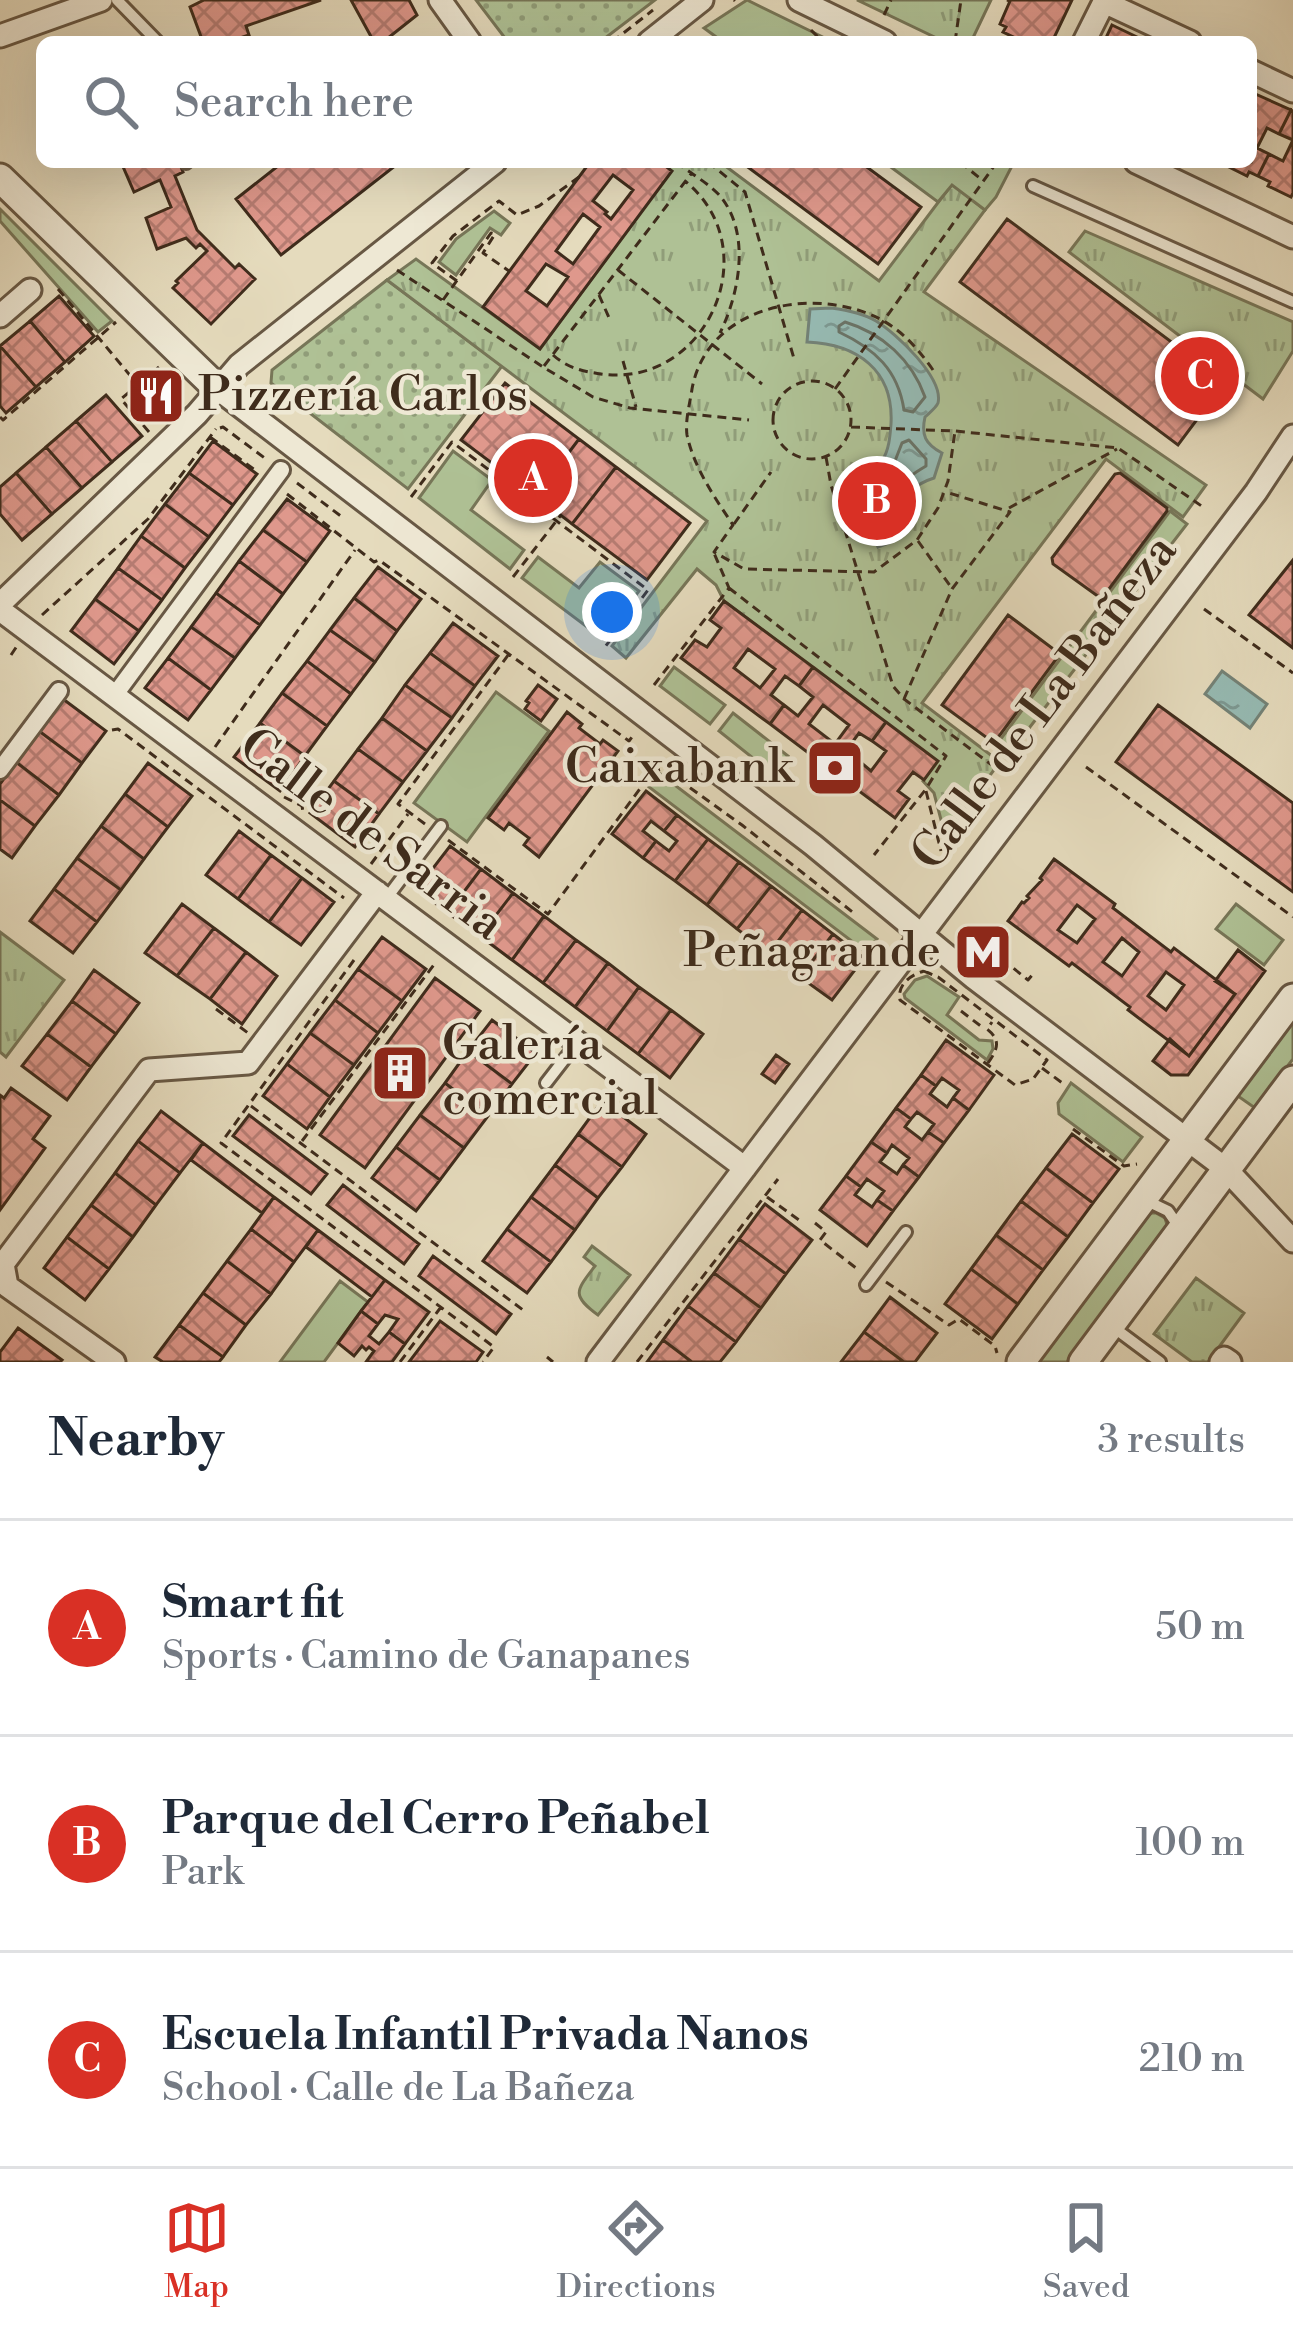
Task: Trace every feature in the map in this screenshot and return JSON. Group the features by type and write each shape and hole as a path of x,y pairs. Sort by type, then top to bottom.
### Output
{"street":[{"path":"0,36 101,0"},
{"path":"440,0 466,36"},
{"path":"657,36 702,0"},
{"path":"1087,36 1104,2 1177,36"},
{"path":"800,10 884,31"},
{"path":"1257,74 1293,91"},
{"path":"0,607 197,414 239,364 488,168"},
{"path":"1149,168 1293,237"},
{"path":"0,178 218,388 1226,1169 1293,1241"},
{"path":"0,316 30,290"},
{"name":"Calle de La Bañeza","path":"598,1362 922,937 1293,436"},
{"path":"115,696 276,476"},
{"name":"Calle de Sarria","path":"0,607 745,1168"},
{"path":"0,770 59,691"},
{"path":"114,1362 7,1286 3,1264 149,1070 248,1063 374,890"},
{"path":"1021,1362 1293,998"},
{"path":"1083,1362 1293,1080"}],"lane":[{"path":"117,0 152,36"},
{"path":"1033,186 1293,302"},
{"path":"374,890 439,830"},
{"path":"546,1083 577,1043"},
{"path":"1142,1198 1168,1211 1180,1230"},
{"path":"870,1279 906,1232"},
{"path":"1111,1325 1160,1362"}],"path":[{"path":"620,36 667,0"},
{"path":"884,31 891,0"},
{"path":"956,36 961,0"},
{"path":"800,10 819,36"},
{"path":"684,168 720,197 739,250 736,296 720,334 699,363 686,431 702,474 734,525"},
{"path":"715,168 745,192 795,362"},
{"path":"968,168 985,182"},
{"path":"835,389 993,168"},
{"path":"543,368 691,174"},
{"path":"457,281 432,263 453,236 499,201 517,215 539,206 579,177"},
{"path":"553,356 591,373 628,374 662,364 700,334 721,292 724,252 708,205 685,181"},
{"path":"443,301 491,233 495,234 483,253 509,272"},
{"path":"395,268 593,398 636,409 749,420"},
{"path":"618,270 762,384"},
{"path":"58,289 138,385"},
{"path":"599,295 610,320"},
{"path":"712,344 744,319 778,306 824,303 885,322 933,370"},
{"path":"0,417 3,420 117,321"},
{"path":"623,361 636,409"},
{"path":"150,434 121,399 160,366"},
{"path":"812,381 835,389 846,401 851,427 838,451 826,458 798,458 778,440 773,414 787,390 812,381"},
{"path":"851,427 955,431 1118,448 1203,507"},
{"path":"38,618 148,519 216,429"},
{"path":"713,552 744,569 874,572 917,540 938,508 951,467 955,431"},
{"path":"210,437 276,476 374,562 380,560 629,741"},
{"path":"410,497 452,442 610,556 648,590 605,647"},
{"path":"1006,510 1118,448"},
{"path":"826,458 893,686 1001,772"},
{"path":"713,552 771,472"},
{"path":"904,699 952,589 1010,512 944,492"},
{"path":"513,577 559,517"},
{"path":"917,540 952,589"},
{"name":"Calle de Sarria","path":"214,749 356,548"},
{"path":"713,552 729,588 946,756 874,855"},
{"path":"654,685 729,588"},
{"path":"1204,609 1293,674"},
{"path":"509,654 398,804 548,914 653,771 664,769 855,914"},
{"name":"Calle de Sarria","path":"112,730 118,729 346,899 374,890"},
{"path":"1086,767 1293,916"},
{"path":"926,789 941,851"},
{"name":"Calle de Sarria","path":"281,797 302,806 303,817"},
{"path":"374,890 409,812"},
{"path":"301,1143 448,946"},
{"path":"1002,958 1028,980 1033,974"},
{"path":"351,963 221,1144 494,1347 483,1362"},
{"path":"928,972 994,1019 1047,1060 1034,1079 1015,1084 909,1007 899,993 911,976 928,972"},
{"path":"961,1011 982,1027"},
{"path":"987,1064 997,1048 997,1038 987,1029 994,1019"},
{"path":"1041,1068 1065,1084"},
{"path":"249,1105 523,1310"},
{"path":"1073,1129 1124,1166 1142,1164"},
{"path":"637,1362 778,1179"},
{"path":"766,1196 802,1222"},
{"path":"815,1223 826,1232 820,1240 856,1268"},
{"path":"870,1279 949,1325 959,1319 995,1346 999,1362"},
{"path":"400,1362 441,1307"},
{"path":"547,1358 553,1362"}],"green space":[{"path":"476,0 655,0 608,36 503,36"},
{"path":"747,0 821,36 715,36 704,28"},
{"path":"857,0 991,0 974,36 932,36"},
{"path":"667,168 728,168 879,281 952,184 985,210 924,292 1206,485 1183,517 1106,459 922,703 1000,762 945,835 934,793 923,781 937,761 724,601 716,585 697,569 626,658 612,646 707,521 387,280 416,259 540,349 671,171"},
{"path":"892,168 1011,168 985,210 952,185 938,202"},
{"path":"0,209 112,321 98,332 0,221"},
{"path":"494,211 510,223 501,235 490,228 456,275 439,262 456,239"},
{"path":"1085,231 1293,322 1293,351 1263,399 1069,252"},
{"path":"387,280 502,366 408,489 271,383 272,370"},
{"path":"453,451 492,480 471,510 524,550 510,569 419,498"},
{"path":"1170,511 1187,524 1006,758 994,748"},
{"path":"538,557 579,588 600,562 639,591 603,639 522,578"},
{"path":"674,667 725,705 710,724 660,686"},
{"path":"496,692 549,731 467,842 414,803"},
{"path":"733,713 788,756 773,774 719,731"},
{"path":"659,773 877,939 866,952 649,787"},
{"path":"1236,904 1283,940 1264,965 1216,929"},
{"path":"0,932 64,980 6,1057 0,1052"},
{"path":"927,976 959,997 947,1015 979,1040 992,1041 987,1060 905,998 915,980"},
{"path":"1293,1016 1293,1059 1255,1108 1235,1094"},
{"path":"1071,1083 1142,1137 1123,1162 1059,1114 1058,1103"},
{"path":"1149,1213 1165,1218 1168,1228 1067,1362 1038,1362"},
{"path":"592,1246 630,1275 598,1315 579,1292 595,1266 584,1257"},
{"path":"1196,1278 1244,1313 1208,1362 1192,1362 1154,1334"},
{"path":"340,1281 368,1302 324,1362 280,1362"}],"water":[{"path":"810,309 860,314 885,327 917,357 938,393 938,403 925,417 924,429 928,442 942,453 934,478 909,492 900,507 898,536 878,547 874,537 854,523 848,494 884,457 890,405 879,375 869,364 842,348 807,342"},
{"path":"1222,671 1267,704 1250,728 1205,694"}],"building":[{"path":"204,0 321,0 246,26 246,36 201,36 190,7"},
{"path":"351,0 409,0 417,15 391,36 371,36"},
{"path":"1072,0 1055,36 1003,32 1006,27 1000,24 1010,1"},
{"path":"1112,25 1135,36 1107,36"},
{"path":"1257,95 1291,110 1279,134 1267,128 1257,148"},
{"path":"1293,112 1293,140 1279,134"},
{"path":"1293,140 1291,197 1258,176 1269,154 1283,161"},
{"path":"1257,148 1269,154 1258,176 1249,172 1247,176 1231,168 1257,168"},
{"path":"124,168 181,168 183,172 175,176 197,230 235,268 239,264 255,279 211,324 173,288 207,251 186,238 157,249 146,218 171,207 160,180 134,192"},
{"path":"275,168 392,168 281,255 236,199"},
{"path":"586,168 668,168 672,171 540,349 483,307","holes":["613,175 633,190 611,219 593,201","583,214 600,227 573,264 556,251","546,264 568,277 547,306 526,291"]},
{"path":"749,168 868,168 921,207 878,264"},
{"path":"1007,219 1225,382 1178,445 960,282"},
{"path":"59,296 94,336 65,362 30,321"},
{"path":"30,321 65,362 36,387 0,346"},
{"path":"0,346 36,387 6,413 0,406"},
{"name":"Pizzería Carlos","path":"159,370 182,397 153,422 130,395"},
{"path":"505,383 579,439 536,496 461,440"},
{"path":"106,395 142,436 112,462 76,421"},
{"path":"76,421 112,462 82,488 46,447"},
{"path":"579,439 616,467 572,524 536,496"},
{"path":"213,441 257,474 233,505 189,473"},
{"path":"46,447 82,488 52,514 16,473"},
{"path":"616,467 690,523 647,580 572,524"},
{"path":"16,473 52,514 22,540 0,514 0,487"},
{"path":"189,473 233,505 209,537 165,504"},
{"path":"1120,473 1167,511 1099,597 1053,564 1052,558"},
{"path":"287,499 330,531 307,562 263,530"},
{"path":"165,504 209,537 185,568 141,536"},
{"path":"263,530 307,562 283,594 239,561"},
{"path":"141,536 185,568 162,600 118,568"},
{"path":"1293,560 1293,648 1249,615"},
{"path":"239,561 283,594 260,625 216,593"},
{"path":"378,567 421,599 397,631 354,598"},
{"path":"118,568 162,600 139,631 95,599"},
{"path":"216,593 260,625 235,658 191,627"},
{"path":"354,598 397,631 375,662 330,630"},
{"path":"95,599 139,631 114,664 71,631"},
{"path":"724,601 813,667 799,686 785,676 771,695 784,705 770,724 681,658 695,640 707,647 721,628 710,620","holes":["748,649 775,669 760,688 734,668"]},
{"path":"1008,615 1060,654 994,743 942,705"},
{"path":"453,623 498,656 475,686 430,653"},
{"path":"191,627 235,658 211,690 168,658"},
{"path":"330,630 375,662 351,694 307,661"},
{"path":"430,653 475,686 452,718 405,685"},
{"path":"168,658 211,690 188,720 145,688"},
{"path":"307,661 351,694 327,726 282,693"},
{"path":"813,667 886,722 872,741 859,733 845,752 858,760 843,779 770,724 784,705 798,716 813,697 799,686","holes":["823,705 849,725 835,744 809,724"]},
{"path":"405,685 452,718 427,751 382,718"},
{"path":"538,685 557,699 541,721 525,709"},
{"path":"282,693 327,726 305,756 260,723"},
{"path":"63,699 106,731 82,763 39,731"},
{"path":"1158,705 1293,803 1293,892 1116,762"},
{"path":"567,712 582,724 579,728 618,751 539,857 524,845 529,838 509,823 504,830 488,818"},
{"path":"382,718 427,751 403,782 358,749"},
{"path":"886,722 938,761 924,780 913,772 898,791 909,799 895,818 843,779 858,760 871,771 886,751 872,741"},
{"path":"260,723 305,756 280,791 234,757"},
{"path":"39,731 82,763 59,795 16,762"},
{"path":"358,749 403,782 379,814 334,781"},
{"path":"16,762 59,795 35,826 0,800 0,784"},
{"path":"148,763 192,796 168,827 125,794"},
{"path":"334,781 379,814 355,847 310,813"},
{"path":"646,791 677,815 664,831 651,821 643,831 656,841 643,858 612,834"},
{"path":"125,794 168,827 144,859 101,826"},
{"path":"0,800 35,826 12,858 0,849"},
{"path":"677,815 708,839 675,881 643,858 656,841 669,851 677,841 664,831"},
{"path":"101,826 144,859 121,890 77,858"},
{"path":"239,831 271,855 238,899 206,875"},
{"path":"708,839 739,862 707,905 675,881"},
{"path":"450,846 481,869 448,913 417,889"},
{"path":"271,855 302,878 269,922 238,899"},
{"path":"77,858 121,890 97,922 54,889"},
{"path":"1054,859 1171,952 1174,948 1235,994 1189,1056 1072,963 1069,966 1008,921","holes":["1077,905 1095,919 1077,943 1058,930","1122,938 1139,952 1122,976 1103,962","1166,972 1184,985 1166,1010 1148,996"]},
{"path":"739,862 771,886 737,929 707,905"},
{"path":"481,869 513,893 480,936 448,913"},
{"path":"302,878 334,902 301,945 269,922"},
{"path":"771,886 802,910 769,953 737,929"},
{"path":"54,889 97,922 73,953 30,921"},
{"path":"513,893 544,916 512,960 480,936"},
{"path":"182,904 214,928 177,976 145,953"},
{"path":"802,910 833,934 800,977 769,953"},
{"path":"544,916 576,940 543,983 512,960"},
{"path":"214,928 246,952 210,999 177,976"},
{"path":"833,934 864,958 832,1000 800,977"},
{"path":"382,937 426,969 402,1001 358,969"},
{"path":"576,940 608,963 575,1007 543,983"},
{"path":"1238,950 1265,971 1188,1075 1171,1075 1153,1061 1170,1039 1189,1056 1235,994 1215,981"},
{"path":"246,952 277,976 242,1024 210,999"},
{"path":"608,963 639,987 607,1031 575,1007"},
{"path":"358,969 402,1001 378,1033 335,1000"},
{"path":"94,970 139,1003 116,1034 72,1001"},
{"name":"Galería comercial","path":"435,978 480,1011 365,1168 320,1135"},
{"path":"639,987 671,1010 638,1054 607,1031"},
{"path":"335,1000 378,1033 354,1065 310,1033"},
{"path":"72,1001 116,1034 91,1067 47,1034"},
{"path":"671,1010 703,1034 670,1078 638,1054"},
{"path":"492,1020 536,1053 512,1084 468,1051"},
{"path":"310,1033 354,1065 330,1097 287,1064"},
{"path":"47,1034 91,1067 67,1100 22,1066"},
{"path":"946,1040 994,1075 969,1110 953,1098 959,1090 942,1078 936,1086 921,1075"},
{"path":"468,1051 512,1084 488,1116 445,1083"},
{"path":"776,1055 789,1064 775,1083 762,1074"},
{"path":"287,1064 330,1097 307,1129 263,1096"},
{"path":"921,1075 936,1086 930,1094 947,1107 953,1098 969,1110 944,1143 928,1132 934,1124 917,1112 911,1119 896,1108"},
{"path":"445,1083 488,1116 464,1148 420,1115"},
{"path":"11,1088 50,1116 33,1139 45,1148 0,1210 0,1095 4,1098"},
{"path":"602,1101 646,1134 622,1167 578,1134"},
{"path":"896,1108 911,1119 905,1127 922,1140 928,1132 944,1143 919,1177 903,1165 909,1158 892,1145 887,1153 871,1142"},
{"path":"161,1111 203,1143 180,1173 138,1141"},
{"path":"249,1115 327,1174 311,1194 233,1136"},
{"path":"420,1115 464,1148 440,1180 396,1147"},
{"path":"578,1134 622,1167 598,1198 555,1165"},
{"path":"1072,1134 1119,1169 1093,1203 1046,1168"},
{"path":"138,1141 180,1173 156,1205 115,1173"},
{"path":"871,1142 887,1153 880,1162 897,1174 903,1165 919,1177 893,1211 877,1200 884,1191 867,1179 861,1187 846,1176"},
{"path":"203,1143 274,1197 262,1213 191,1160"},
{"path":"396,1147 440,1180 416,1211 372,1178"},
{"path":"555,1165 598,1198 575,1230 531,1197"},
{"path":"1046,1168 1093,1203 1068,1237 1021,1201"},
{"path":"115,1173 156,1205 133,1237 91,1205"},
{"path":"846,1176 861,1187 855,1195 872,1207 877,1200 893,1211 867,1246 820,1210"},
{"path":"343,1185 419,1244 404,1264 327,1205"},
{"path":"274,1197 318,1230 294,1262 251,1229"},
{"path":"531,1197 575,1230 551,1262 507,1229"},
{"path":"1021,1201 1068,1237 1043,1270 996,1235"},
{"path":"765,1204 812,1240 786,1274 739,1239"},
{"path":"91,1205 133,1237 109,1269 67,1237"},
{"path":"251,1229 294,1262 271,1294 227,1261"},
{"path":"507,1229 551,1262 527,1293 483,1261"},
{"path":"318,1230 385,1280 372,1297 306,1247"},
{"path":"996,1235 1043,1270 1018,1304 971,1269"},
{"path":"67,1237 109,1269 85,1300 44,1268"},
{"path":"739,1239 786,1274 761,1308 714,1273"},
{"path":"433,1256 511,1314 496,1334 419,1276"},
{"path":"227,1261 271,1294 246,1325 203,1293"},
{"path":"971,1269 1018,1304 992,1339 945,1304"},
{"path":"714,1273 761,1308 736,1342 688,1306"},
{"path":"385,1280 429,1312 405,1344 389,1332 398,1319 385,1315 378,1324 361,1311"},
{"path":"203,1293 246,1325 223,1357 179,1325"},
{"path":"890,1297 937,1333 915,1362 904,1362 864,1332"},
{"path":"688,1306 736,1342 720,1362 692,1362 663,1340"},
{"path":"361,1311 378,1324 369,1336 379,1344 389,1332 405,1344 392,1362 366,1362 374,1351 369,1347 362,1346 354,1356 338,1343"},
{"path":"440,1321 483,1352 476,1362 409,1362"},
{"path":"179,1325 223,1357 219,1362 163,1362 155,1357"},
{"path":"18,1328 62,1360 0,1362 0,1352"},
{"path":"864,1332 904,1362 841,1362"},
{"path":"663,1340 692,1362 647,1362"}],"place":[{"name":"Escuela Infantil Privada Nanos","path":"1200,376"},
{"name":"Pizzería Carlos","path":"156,396"},
{"name":"Smart fit","path":"533,478"},
{"name":"Parque del Cerro Peñabel","path":"877,501"},
{"name":"Caixabank","path":"835,768"},
{"name":"Peñagrande","path":"983,952"},
{"name":"Galería comercial","path":"400,1073"}]}
